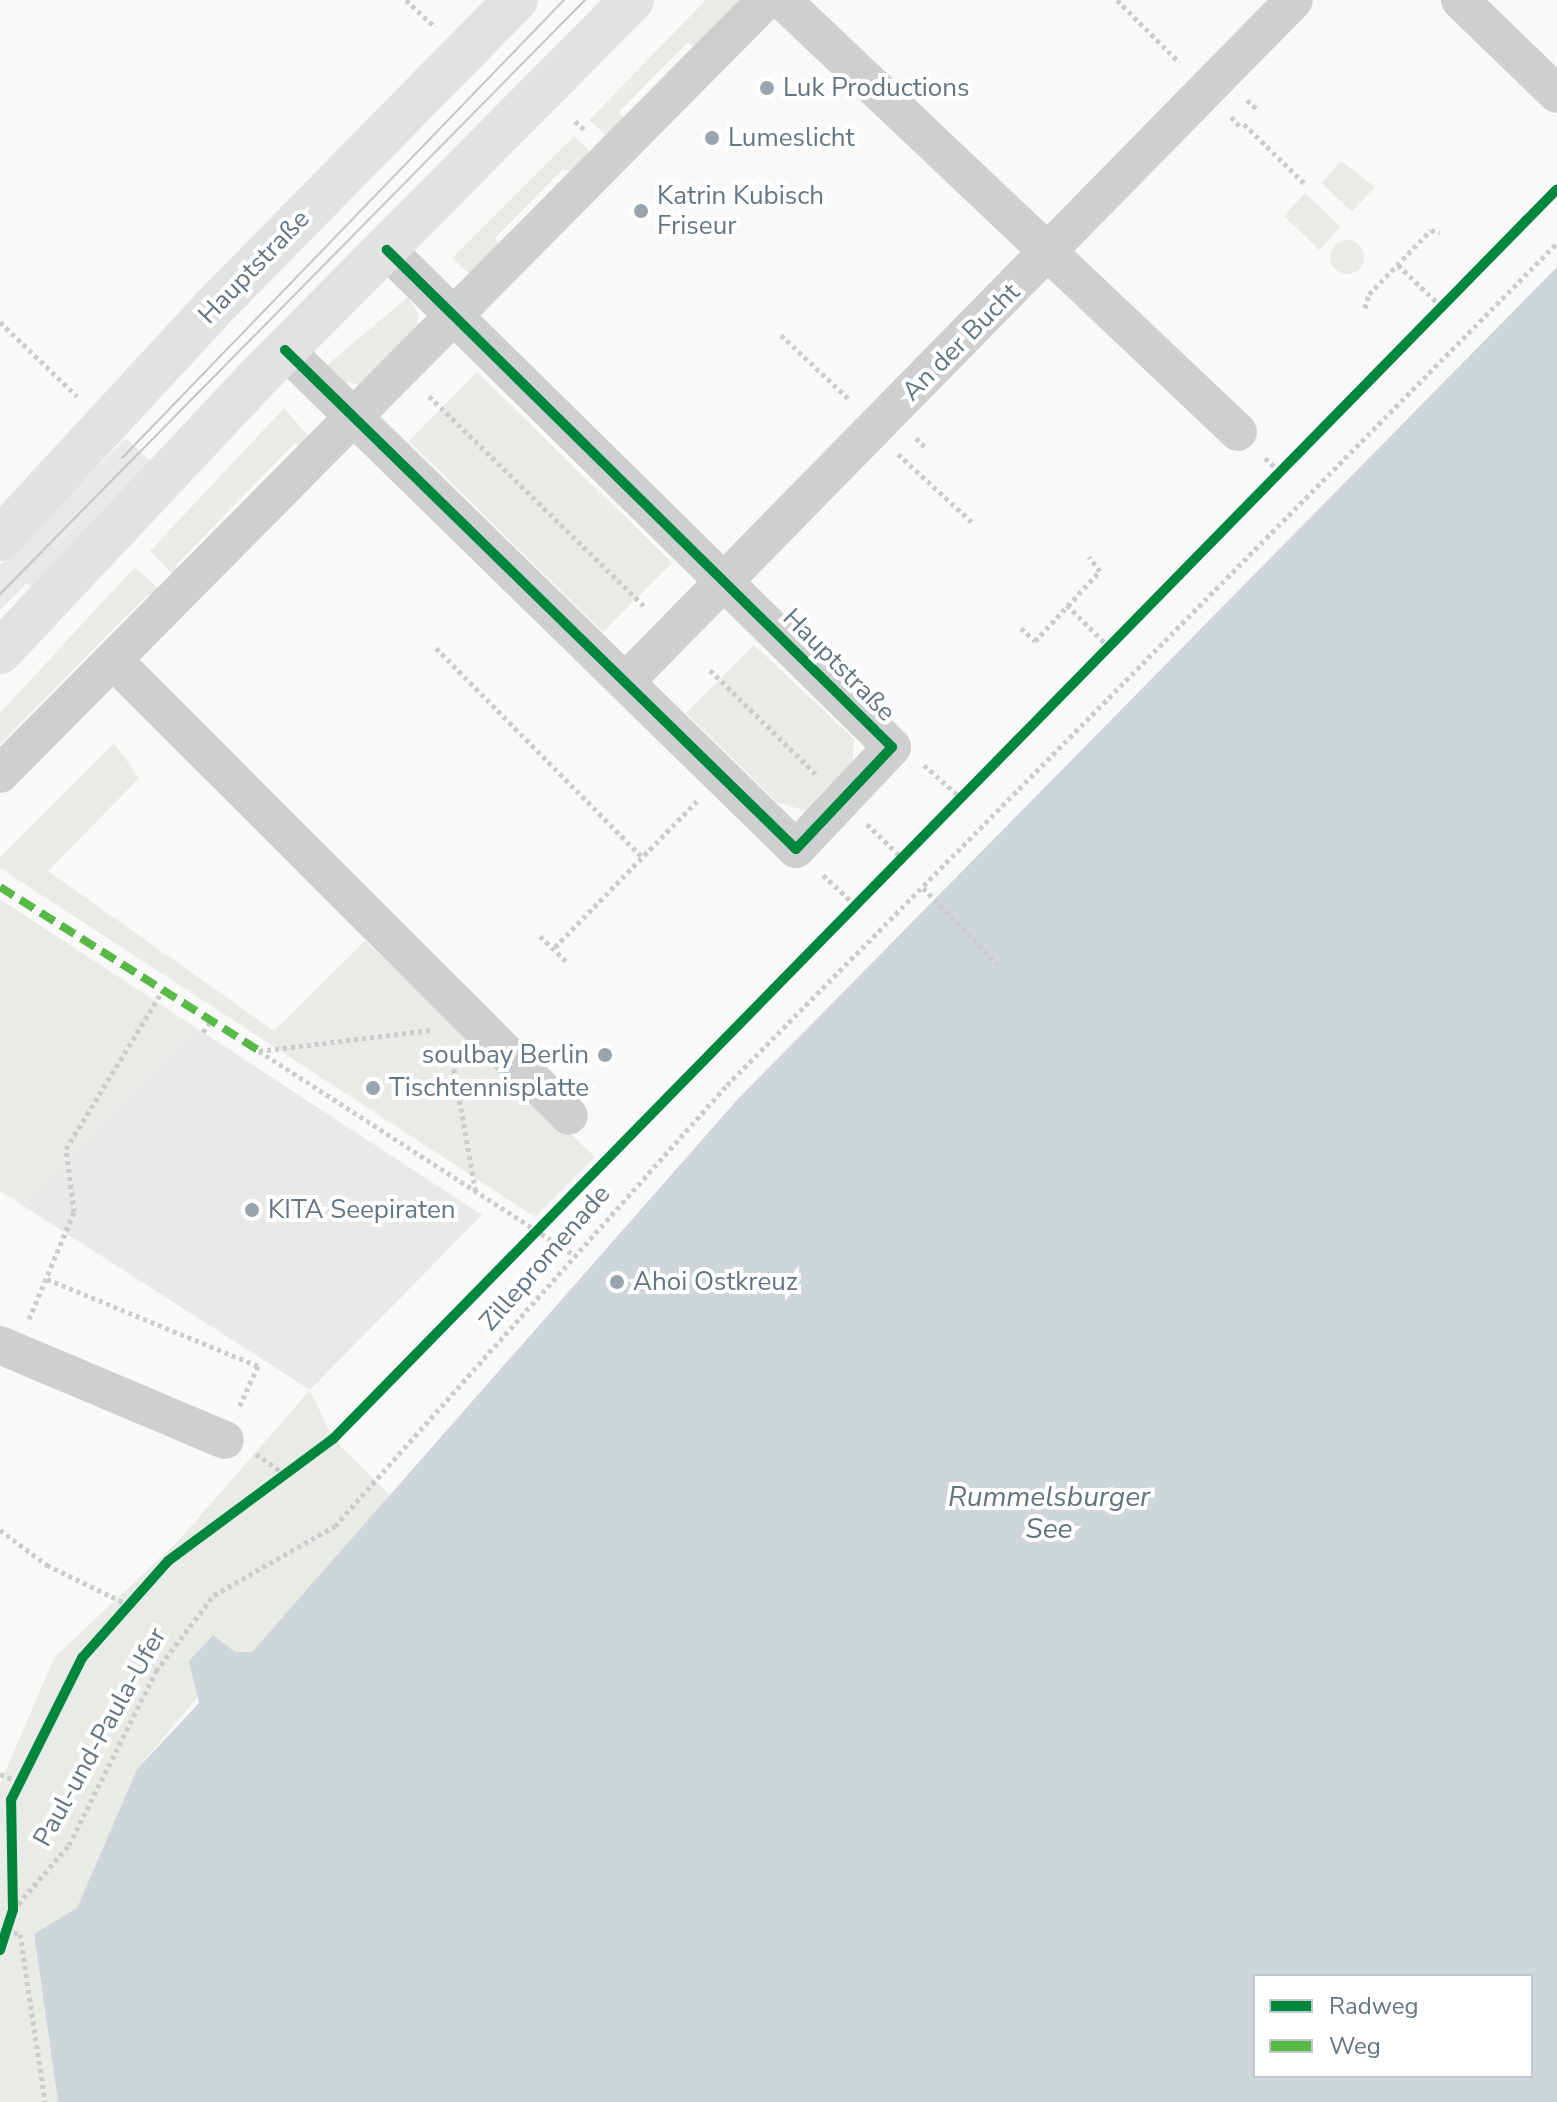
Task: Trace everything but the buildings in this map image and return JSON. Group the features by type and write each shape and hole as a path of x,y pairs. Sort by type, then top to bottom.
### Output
{"main road":[{"name":"Hauptstraße","path":"0,539 211,310 516,0"},
{"path":"0,652 285,350 632,0"}],"street":[{"path":"0,774 766,0"},
{"path":"782,0 1045,256 1238,432"},
{"name":"An der Bucht","path":"625,682 1294,0"},
{"path":"1460,0 1557,94"},
{"name":"Hauptstraße","path":"285,350 796,849 892,747 452,318 387,250"},
{"path":"114,661 569,1116"},
{"path":"8,1348 225,1440"}],"path":[{"path":"406,0 445,36"},
{"path":"1117,0 1180,62"},
{"path":"1244,124 1304,183"},
{"path":"13,1910 11,1800 82,1658 168,1561 315,1457 532,1231 1557,189"},
{"path":"1365,308 1398,265 1431,230 1439,233"},
{"path":"1398,265 1442,307"},
{"path":"0,322 87,405"},
{"path":"781,335 850,399"},
{"path":"429,396 646,608"},
{"path":"911,466 973,523"},
{"path":"1021,628 1035,641 1100,571 1089,557"},
{"path":"1067,605 1108,646"},
{"path":"436,648 642,857"},
{"path":"710,670 813,770"},
{"path":"892,747 916,758 960,797"},
{"path":"555,947 721,776"},
{"path":"923,887 998,964"},
{"path":"540,936 555,947 566,961"},
{"path":"8,1348 46,1279 74,1212 66,1149 163,990"},
{"path":"203,1032 211,1021"},
{"path":"447,1028 259,1051 532,1231 571,1253"},
{"path":"449,1043 476,1194"},
{"path":"46,1279 258,1366"},
{"path":"0,1530 47,1565 130,1605"},
{"path":"0,1774 20,1782"},
{"path":"6,1931 20,1934 45,2102"}],"shaded area":[{"path":"706,0 745,0 696,47 687,43 619,112 623,118 609,138 589,120"},
{"path":"574,136 593,155 575,173 563,169 495,238 500,246 473,277 452,258"},
{"path":"1341,161 1375,187 1352,212 1322,183"},
{"path":"1305,193 1341,227 1319,250 1284,216"},
{"path":"1347,240 1359,245 1364,257 1359,269 1347,274 1335,269 1330,257 1335,245"},
{"path":"408,297 418,313 417,333 361,385 337,380 326,366"},
{"path":"477,372 672,563 603,632 409,441"},
{"path":"284,408 312,440 302,448 295,443 176,565 178,579 150,551"},
{"path":"126,438 151,462 35,591 27,583 0,610 0,565"},
{"path":"135,567 164,594 147,595 0,744 0,713"},
{"path":"754,645 854,739 852,766 808,811 778,803 686,713"},
{"path":"114,743 139,778 48,871 274,1031 365,941 595,1157 535,1217 0,868 0,857"},
{"path":"0,899 195,1027 22,1205 0,1191"},
{"name":"KITA Seepiraten","path":"195,1027 482,1215 310,1390 22,1205"},
{"path":"310,1390 333,1439 391,1496 252,1652 235,1653 137,1769 77,1908 34,1935 58,2102 0,2102 0,1784 54,1658 180,1539"}],"water":[{"name":"Rummelsburger See","path":"1557,267 1557,2102 58,2102 34,1934 77,1908 137,1769 199,1703 189,1661 213,1635 235,1652 252,1652 737,1100"}],"tram line":[{"path":"122,458 564,0"},
{"path":"0,594 585,0"}],"marked path":[{"path":"0,887 259,1051"}],"cycle path":[{"name":"Zillepromenade","path":"0,1950 13,1910 11,1800 82,1658 168,1561 333,1439 1557,189"},
{"path":"285,350 796,849 892,747 387,250"}],"place":[{"name":"Luk Productions","path":"767,88"},
{"name":"Lumeslicht","path":"712,138"},
{"name":"Katrin Kubisch Friseur","path":"641,211"},
{"name":"soulbay Berlin","path":"605,1055"},
{"name":"Tischtennisplatte","path":"373,1088"},
{"name":"KITA Seepiraten","path":"252,1210"},
{"name":"Ahoi Ostkreuz","path":"617,1282"}]}
